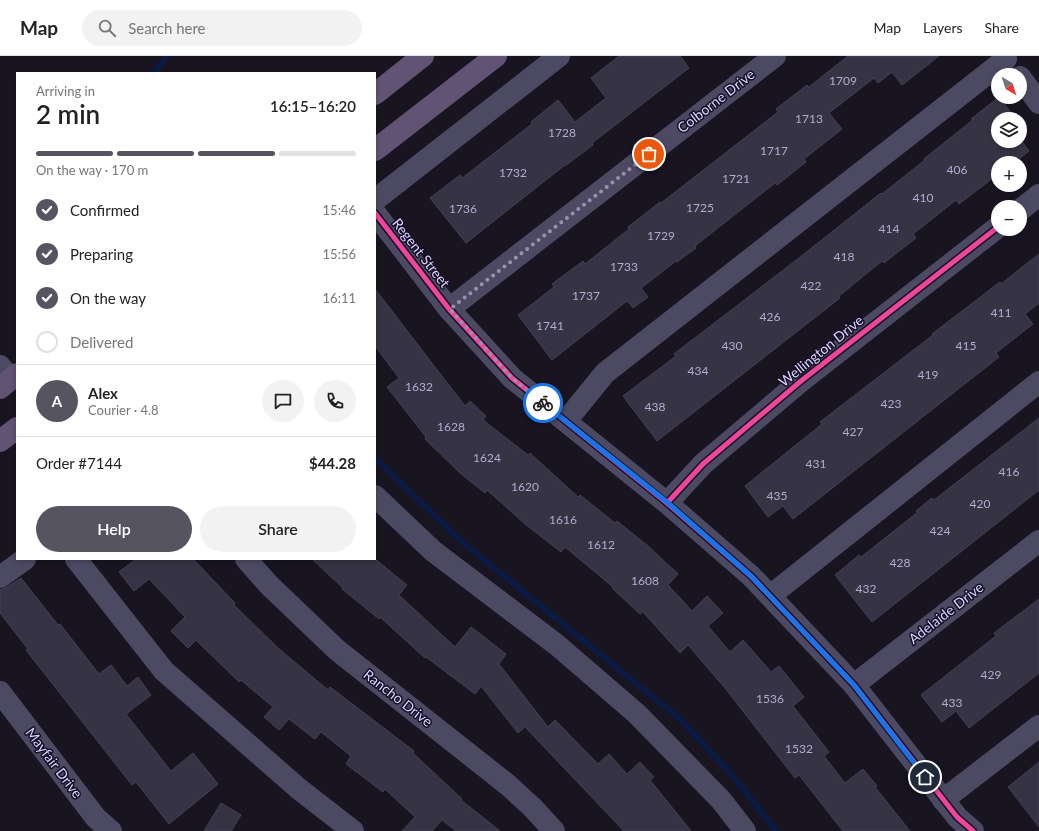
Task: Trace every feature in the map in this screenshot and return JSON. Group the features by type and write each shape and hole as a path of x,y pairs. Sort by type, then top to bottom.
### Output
{"main road":[{"path":"376,93 423,56"},
{"path":"376,149 496,56"},
{"path":"0,441 16,429"}],"street":[{"path":"376,199 559,56"},
{"name":"Colborne Drive","path":"450,309 775,56"},
{"path":"566,421 605,373 1009,63"},
{"path":"1027,87 1039,103"},
{"path":"1027,204 1039,195"},
{"name":"Regent Street","path":"376,213 450,309 512,378 667,502 751,576 854,685 956,817 973,831"},
{"name":"Wellington Drive","path":"667,502 703,464 801,381 991,232"},
{"path":"770,596 1039,382"},
{"path":"376,497 433,551 557,645 637,714 721,800 745,831"},
{"name":"Adelaide Drive","path":"854,685 1039,541"},
{"path":"0,577 24,560"},
{"path":"77,560 164,671 299,789 353,831"},
{"name":"Rancho Drive","path":"247,560 269,585 337,650 508,785 533,808 554,831"},
{"name":"Mayfair Drive","path":"0,692 96,818 111,831"},
{"path":"943,800 1039,726"}],"building":[{"path":"619,56 680,56 689,68 592,143 593,145 565,165 466,243 430,198 460,175 462,178 532,124 531,122 558,100 575,122 606,98 591,78"},
{"path":"848,56 939,56 902,85 892,72 878,83 874,78 829,113 842,129 804,159 806,162 777,185 775,183 695,246 696,248 677,262 676,261 641,288 648,297 633,308 627,301 552,360 518,315 554,287 552,284 583,261 585,264 629,229 628,227 778,112 776,109 807,85 809,87"},
{"path":"991,103 1004,104 1011,112 991,112 991,148 1027,148 1029,151 1023,156 991,156 991,179 959,204 956,200 913,234 916,238 884,263 882,261 839,296 840,298 657,441 623,396 676,356 674,354 925,160 924,159 974,119 971,119"},
{"path":"1039,254 1039,303 1025,314 1033,324 996,353 999,357 793,519 783,506 768,517 745,486 822,424 820,422 933,335 932,334 1000,282 1001,284"},
{"path":"376,290 465,406 470,401 486,416 483,420 528,455 530,453 578,497 580,495 615,523 617,521 648,546 678,574 668,585 692,611 707,596 723,613 708,626 730,652 743,640 771,672 779,666 804,697 793,706 829,752 824,756 845,783 863,769 877,786 875,787 910,831 843,831 799,775 795,778 725,688 688,645 680,653 643,612 640,614 612,588 613,587 565,547 561,552 525,524 487,490 485,493 460,473 425,439 426,437 387,387 399,378 376,347"},
{"path":"1039,418 1039,490 872,622 835,575 859,555 861,557 918,512 916,511 932,498 934,500"},
{"path":"135,560 194,560 235,603 234,605 278,648 328,690 330,687 414,751 413,753 462,799 461,800 500,831 456,831 442,820 432,831 402,831 415,817 385,789 383,792 346,764 351,756 321,732 315,739 289,719 279,730 264,717 273,707 241,680 239,682 196,640 188,648 171,631 185,617 149,579 134,591 119,572"},
{"path":"313,560 376,560 407,585 399,595 455,647 471,627 506,654 499,664 548,727 555,720 598,764 609,754 627,774 640,762 654,777 650,780 691,831 624,831 525,727 518,733 481,686 475,694 426,657 425,658 380,617 379,619 342,589 343,588"},
{"path":"21,578 58,625 60,624 99,674 111,665 127,686 138,677 151,695 126,714 171,771 193,753 218,784 169,824 136,782 132,785 26,650 28,649 0,613 0,590"},
{"path":"1039,599 1039,673 969,728 956,711 942,722 921,695 996,636 994,633"},
{"path":"1039,762 1039,827 1008,787"},
{"path":"221,803 241,815 231,831 204,831"}],"waterway":[{"path":"155,72 167,56"},
{"path":"376,459 461,541 680,719 734,777 776,831"}],"cycle path":[{"path":"376,214 449,309 512,378 667,503 751,576 854,685 957,817 973,831"},
{"path":"667,503 703,464 801,381 991,232"}],"way so far":[{"path":"543,403 512,378 450,309 649,154"}],"route":[{"path":"543,403 667,502 751,576 854,685 925,777"}]}
